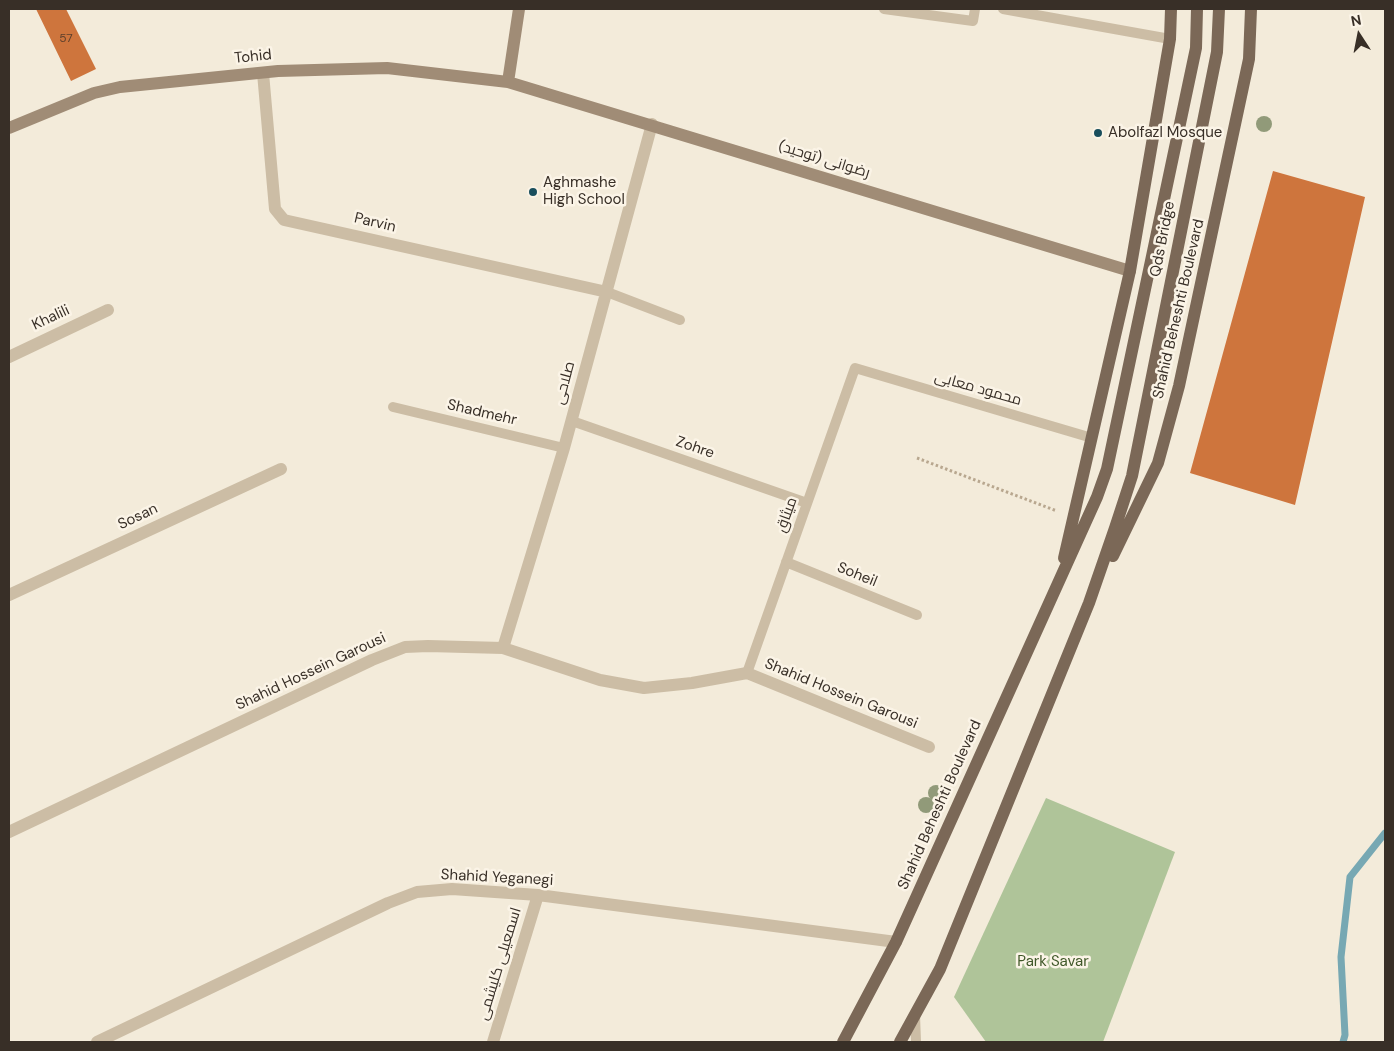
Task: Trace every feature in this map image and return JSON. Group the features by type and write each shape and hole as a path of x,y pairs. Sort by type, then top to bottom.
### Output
{"main road":[{"name":"Shahid Beheshti Boulevard","path":"1060,577 1130,271 1170,39 1171,9"},
{"name":"Qds Bridge","path":"1106,469 1196,48 1197,9"},
{"name":"Qds Bridge","path":"1132,476 1217,52 1219,9"},
{"name":"Shahid Beheshti Boulevard","path":"1089,603 1158,463 1180,386 1249,59 1252,9"},
{"name":"Shahid Beheshti Boulevard","path":"843,1042 896,942 1086,523 1106,469"},
{"name":"Shahid Beheshti Boulevard","path":"900,1042 940,969 1089,603 1132,476"}],"street":[{"path":"508,82 519,9"},
{"name":"Tohid","path":"9,128 94,93 120,86 264,73 388,68 508,82"},
{"name":"Parvin","path":"264,73 275,208 284,220 606,292"},
{"name":"رضوانی (توحید)","path":"508,82 652,124 1130,271"},
{"name":"صلاحی","path":"503,648 572,421 652,124"},
{"name":"Khalili","path":"9,357 108,310"},
{"name":"Sosan","path":"9,595 280,469"},
{"name":"Shahid Hossein Garousi","path":"9,832 364,664 405,647 503,648 600,680 644,688 692,683 747,673 929,747"},
{"name":"Shahid Yeganegi","path":"97,1042 388,903 416,892 452,889 538,895 896,942"},
{"name":"اسمعیلی کلیشمی","path":"493,1042 538,895"}],"lane":[{"path":"884,9 974,21 975,9"},
{"path":"1003,9 1170,39"},
{"path":"606,292 680,320"},
{"name":"محمود معابی","path":"855,368 1092,438"},
{"name":"میثاق","path":"747,673 855,368"},
{"name":"Shadmehr","path":"393,407 564,448"},
{"name":"Zohre","path":"572,421 807,503"},
{"name":"Soheil","path":"786,562 918,615"},
{"path":"915,1015 916,1042"}],"path":[{"path":"917,458 1073,518"}],"green space":[{"name":"Park Savar","path":"1046,798 1175,852 1103,1042 986,1042 954,997"}],"building":[{"path":"36,9 66,9 96,69 71,81"},
{"path":"1273,171 1365,197 1295,505 1190,473"}],"waterway":[{"path":"1343,1042 1345,1035 1341,957 1350,877 1385,833"}],"place":[{"name":"Abolfazl Mosque","path":"1098,133"},
{"name":"Aghmashe High School","path":"533,192"}]}
